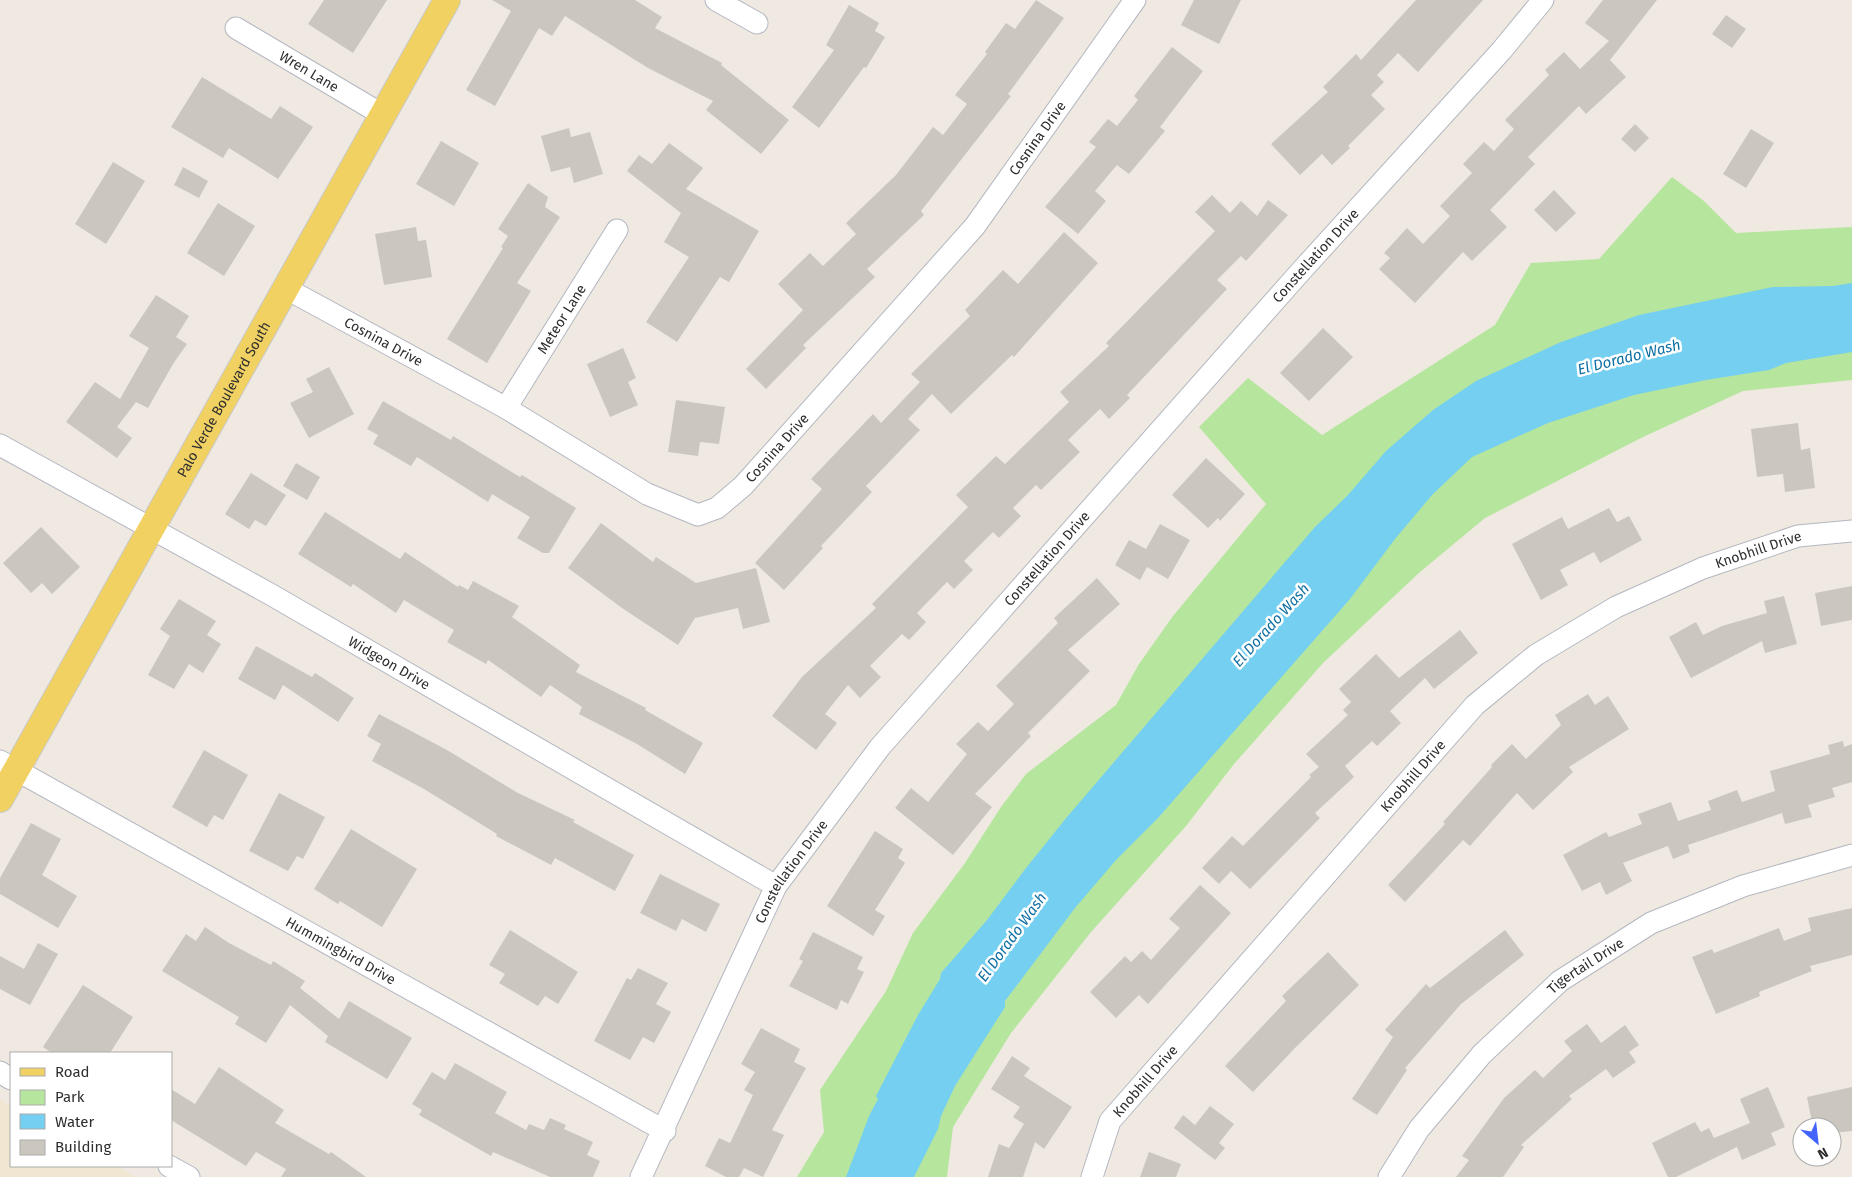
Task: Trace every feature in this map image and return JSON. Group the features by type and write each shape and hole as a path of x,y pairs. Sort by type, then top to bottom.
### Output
{"main road":[{"name":"Palo Verde Boulevard South","path":"0,799 8,765 150,529 447,0"}],"street":[{"path":"716,0 757,23"},
{"name":"Cosnina Drive","path":"286,289 506,408 647,494 698,515 717,508 743,486 976,226 1135,0"},
{"name":"Constellation Drive","path":"641,1177 664,1131 776,886 880,747 1269,307 1502,50 1543,0"},
{"name":"Wren Lane","path":"236,28 383,115"},
{"name":"Meteor Lane","path":"506,408 617,230"},
{"name":"Widgeon Drive","path":"0,445 270,594 776,886"},
{"name":"Knobhill Drive","path":"1092,1177 1110,1121 1475,705 1536,655 1616,607 1703,568 1798,536 1852,531"},
{"name":"Hummingbird Drive","path":"8,765 664,1131"},
{"name":"Tigertail Drive","path":"1389,1177 1419,1129 1482,1054 1560,981 1650,923 1743,886 1852,855"},
{"path":"171,1167 189,1177"}],"shaded area":[{"path":"0,1099 10,1105 10,1167 118,1167 135,1177 0,1177"}],"green space":[{"path":"1672,177 1704,201 1736,233 1852,227 1852,380 1743,391 1643,437 1485,518 1420,572 1323,663 1234,764 1186,826 1091,932 1011,1033 953,1127 947,1177 797,1177 824,1132 820,1090 886,991 913,933 965,863 1001,807 1026,774 1116,705 1139,664 1173,616 1266,504 1199,427 1248,378 1322,435 1495,325 1531,263 1599,259"}],"water":[{"name":"El Dorado Wash","path":"1852,283 1852,352 1786,363 1769,370 1706,380 1634,395 1548,423 1472,457 1432,495 1395,539 1350,599 1158,818 1116,860 1075,908 1005,1001 1005,1007 955,1086 941,1116 938,1129 914,1177 846,1177 869,1116 878,1099 876,1096 918,1015 940,979 941,973 987,920 1067,817 1315,527 1348,495 1386,451 1433,410 1476,381 1561,342 1639,315 1773,287 1833,286"}],"building":[{"path":"324,0 387,0 353,53 308,24"},
{"path":"492,0 635,0 662,17 655,28 722,63 721,65 789,120 761,154 706,110 713,101 648,68 565,16 552,36 539,28 495,106 466,90 511,11"},
{"path":"1036,0 1064,18 1008,94 1011,96 921,211 924,215 867,269 875,277 803,345 806,348 766,389 746,369 803,310 778,284 810,253 823,266 856,234 846,223 896,175 933,127 943,135 967,104 955,95 987,54 985,52 1006,23 1015,29"},
{"path":"1194,0 1241,0 1219,44 1181,25"},
{"path":"1416,0 1483,0 1418,72 1398,53 1377,75 1384,82 1371,95 1385,109 1332,165 1322,154 1300,175 1271,144 1328,92 1323,87 1356,54 1361,60"},
{"path":"1603,0 1657,0 1610,60 1626,77 1586,114 1579,106 1528,157 1535,164 1490,210 1507,227 1472,261 1463,252 1415,303 1379,269 1390,258 1384,253 1407,228 1423,244 1450,216 1440,206 1472,173 1463,164 1484,142 1494,151 1514,129 1505,120 1549,75 1545,70 1564,52 1580,69 1609,41 1585,23"},
{"path":"849,5 879,23 875,31 885,37 866,68 864,67 819,128 792,107 834,50 826,45"},
{"path":"1726,15 1746,29 1732,48 1712,34"},
{"path":"1172,47 1203,71 1160,127 1165,131 1129,174 1117,165 1095,191 1106,201 1078,234 1045,207 1096,147 1089,142 1108,119 1117,126 1138,100 1134,96"},
{"path":"202,77 271,119 280,106 313,127 278,179 229,148 223,158 171,127"},
{"path":"1635,124 1649,138 1635,152 1621,139"},
{"path":"569,128 571,137 590,132 603,174 574,183 570,167 551,172 541,136"},
{"path":"1751,129 1774,143 1746,188 1723,174"},
{"path":"441,141 479,163 454,206 416,184"},
{"path":"669,143 703,168 686,189 759,231 729,282 720,277 677,342 646,322 689,257 664,242 681,213 627,171 639,155 652,164"},
{"path":"113,162 145,181 106,244 75,224"},
{"path":"183,167 208,181 199,198 174,185"},
{"path":"528,183 548,197 545,207 560,217 517,283 531,291 487,363 447,339 503,248 501,247 508,236 498,229"},
{"path":"1554,190 1576,213 1556,232 1534,210"},
{"path":"1212,195 1230,213 1241,201 1257,216 1268,200 1288,215 1246,261 1241,256 1217,280 1227,289 1127,395 1130,398 1109,419 1100,409 1068,440 1080,452 1041,490 1036,485 1013,508 1021,516 999,538 993,532 964,561 973,570 954,589 947,582 917,613 926,622 909,640 902,634 870,666 881,677 860,698 848,685 825,714 837,723 816,750 772,716 802,677 876,608 872,604 968,507 956,495 996,456 1005,464 1069,402 1060,392 1109,346 1106,343 1215,231 1195,212"},
{"path":"218,203 255,226 224,276 187,253"},
{"path":"416,227 418,241 426,240 432,277 384,285 375,234"},
{"path":"1064,232 1098,263 1014,357 1012,355 951,414 932,394 908,419 920,430 866,486 872,492 821,546 823,548 784,590 755,563 822,489 811,479 873,414 881,423 920,382 911,374 970,316 965,310 1003,270 1018,284"},
{"path":"156,295 189,316 176,337 187,344 173,364 148,408 136,402 117,427 132,438 117,458 66,422 95,382 120,399 149,348 129,336"},
{"path":"1323,328 1353,357 1309,401 1280,373"},
{"path":"623,348 636,378 628,382 638,405 610,417 587,364"},
{"path":"329,367 354,414 309,438 290,403 313,392 306,379"},
{"path":"676,400 725,407 719,444 700,442 698,456 668,452"},
{"path":"383,401 451,440 453,436 520,477 522,475 576,508 549,553 543,553 517,538 530,517 492,494 488,502 417,457 411,466 373,444 378,435 367,429"},
{"path":"1798,423 1801,450 1810,448 1815,488 1785,492 1783,474 1757,477 1751,429"},
{"path":"1206,458 1245,494 1220,521 1218,518 1208,528 1172,495"},
{"path":"296,463 320,477 307,500 283,486"},
{"path":"251,473 286,495 266,526 255,520 249,529 225,514"},
{"path":"1609,508 1617,522 1629,516 1642,540 1600,563 1594,552 1560,570 1568,585 1541,600 1512,544 1562,517 1568,529"},
{"path":"325,512 400,559 405,552 458,587 459,585 468,590 473,581 519,606 512,617 580,665 576,672 646,708 645,710 703,743 685,774 637,744 579,714 582,707 550,685 541,697 488,660 486,664 447,642 454,630 404,600 396,613 353,584 351,587 298,554"},
{"path":"601,523 653,562 656,557 696,583 756,568 770,622 743,629 738,608 695,618 678,645 622,608 568,568"},
{"path":"1160,524 1190,540 1168,579 1147,567 1140,580 1115,565 1129,540 1146,549"},
{"path":"41,527 80,567 52,594 42,583 31,593 3,563"},
{"path":"1097,578 1120,604 1068,650 1090,671 1028,733 1031,736 975,794 992,807 953,855 895,808 911,788 928,802 967,754 956,744 978,722 988,731 1014,704 996,686 1058,623 1054,618"},
{"path":"1852,586 1852,620 1821,626 1815,593"},
{"path":"1784,596 1797,644 1765,653 1762,641 1691,678 1669,637 1696,622 1703,635 1722,626 1767,613 1764,601"},
{"path":"179,599 216,621 207,635 221,644 203,673 189,664 174,689 148,675 170,636 160,629"},
{"path":"1460,630 1478,653 1434,689 1425,678 1390,711 1401,723 1377,746 1372,741 1345,766 1354,777 1315,813 1320,818 1250,889 1231,871 1219,884 1202,868 1232,836 1243,846 1311,777 1309,775 1319,767 1306,754 1348,715 1343,710 1351,702 1339,689 1376,654 1399,678"},
{"path":"256,646 312,677 315,673 354,698 338,722 283,685 275,700 238,679"},
{"path":"1588,694 1595,705 1608,696 1629,729 1569,767 1573,772 1533,810 1517,793 1470,846 1463,840 1405,902 1388,885 1445,824 1443,822 1492,767 1491,765 1512,744 1526,759 1561,725 1555,715"},
{"path":"379,714 447,750 518,793 575,820 573,822 634,855 615,891 555,858 551,865 496,836 497,834 424,789 372,761 381,744 367,736"},
{"path":"1843,741 1844,747 1852,744 1852,782 1832,788 1835,797 1808,805 1812,817 1785,824 1782,813 1688,845 1690,852 1673,859 1668,846 1623,863 1632,881 1606,895 1600,882 1582,891 1563,855 1606,832 1609,837 1642,824 1638,814 1671,802 1678,821 1711,810 1708,801 1737,790 1742,802 1775,791 1770,771 1830,754 1828,745"},
{"path":"204,750 248,775 223,820 214,815 207,827 172,807"},
{"path":"279,793 325,817 303,859 297,856 288,871 249,851"},
{"path":"31,823 61,839 42,875 77,896 58,928 0,894 0,878"},
{"path":"351,829 417,869 382,927 340,901 338,904 314,889"},
{"path":"875,831 903,849 898,858 905,863 875,910 885,916 873,936 827,906"},
{"path":"660,874 720,904 706,932 682,919 676,931 640,913"},
{"path":"1200,885 1231,913 1148,1004 1139,995 1116,1018 1090,992 1125,956 1131,962 1142,951 1151,960 1180,928 1169,919"},
{"path":"1852,908 1852,955 1810,966 1812,971 1759,992 1760,996 1716,1014 1692,957 1712,949 1714,953 1779,928 1784,941 1811,931 1808,918"},
{"path":"205,927 229,943 271,965 273,961 305,981 300,988 339,1019 349,1001 412,1038 387,1079 325,1042 328,1036 290,1005 266,1043 235,1024 239,1017 162,971 186,934 196,941"},
{"path":"510,930 578,972 558,1004 545,996 538,1006 499,983 505,974 489,965"},
{"path":"1505,930 1524,955 1461,1004 1405,1068 1407,1070 1377,1115 1352,1099 1393,1037 1385,1030 1426,984 1430,988"},
{"path":"813,932 863,957 857,969 864,972 848,1004 841,1000 837,1010 789,986 803,961 799,959"},
{"path":"38,943 58,954 30,1005 0,989 0,956 24,969"},
{"path":"1328,952 1359,985 1253,1092 1225,1066 1286,1001 1282,996"},
{"path":"638,968 668,983 656,1004 671,1012 654,1043 643,1037 630,1060 594,1041 627,978 631,980"},
{"path":"83,985 133,1017 111,1052 50,1052 43,1047"},
{"path":"1587,1024 1601,1043 1625,1025 1639,1045 1629,1052 1636,1062 1613,1078 1606,1069 1569,1096 1572,1099 1521,1145 1524,1147 1503,1177 1456,1177 1469,1160 1462,1156 1504,1098 1535,1070 1543,1078 1572,1051 1564,1041"},
{"path":"761,1028 800,1049 794,1062 806,1068 772,1130 784,1135 763,1177 744,1168 739,1177 726,1177 705,1166 719,1138 730,1143 753,1095 744,1090 755,1072 741,1064"},
{"path":"1012,1056 1030,1068 1024,1076 1072,1107 1044,1149 1035,1142 1023,1177 988,1177 999,1144 1009,1148 1024,1124 1013,1117 1020,1107 991,1089"},
{"path":"455,1063 507,1092 495,1113 526,1130 529,1124 544,1130 550,1118 566,1125 564,1129 593,1142 587,1155 600,1161 593,1177 550,1177 493,1152 491,1156 419,1115 422,1110 412,1104 432,1072 445,1080"},
{"path":"219,1067 284,1110 275,1123 329,1154 331,1152 366,1177 281,1177 286,1169 256,1152 246,1166 172,1121 172,1090 195,1104"},
{"path":"1768,1087 1785,1127 1771,1133 1776,1145 1742,1160 1737,1147 1676,1177 1668,1177 1652,1143 1695,1122 1701,1132 1709,1128 1714,1138 1750,1123 1740,1099"},
{"path":"1852,1087 1852,1131 1842,1132 1842,1117 1811,1117 1807,1097"},
{"path":"1210,1106 1234,1124 1219,1143 1225,1148 1215,1160 1174,1128 1183,1115 1195,1125"},
{"path":"1149,1152 1181,1164 1176,1177 1140,1177"}]}
